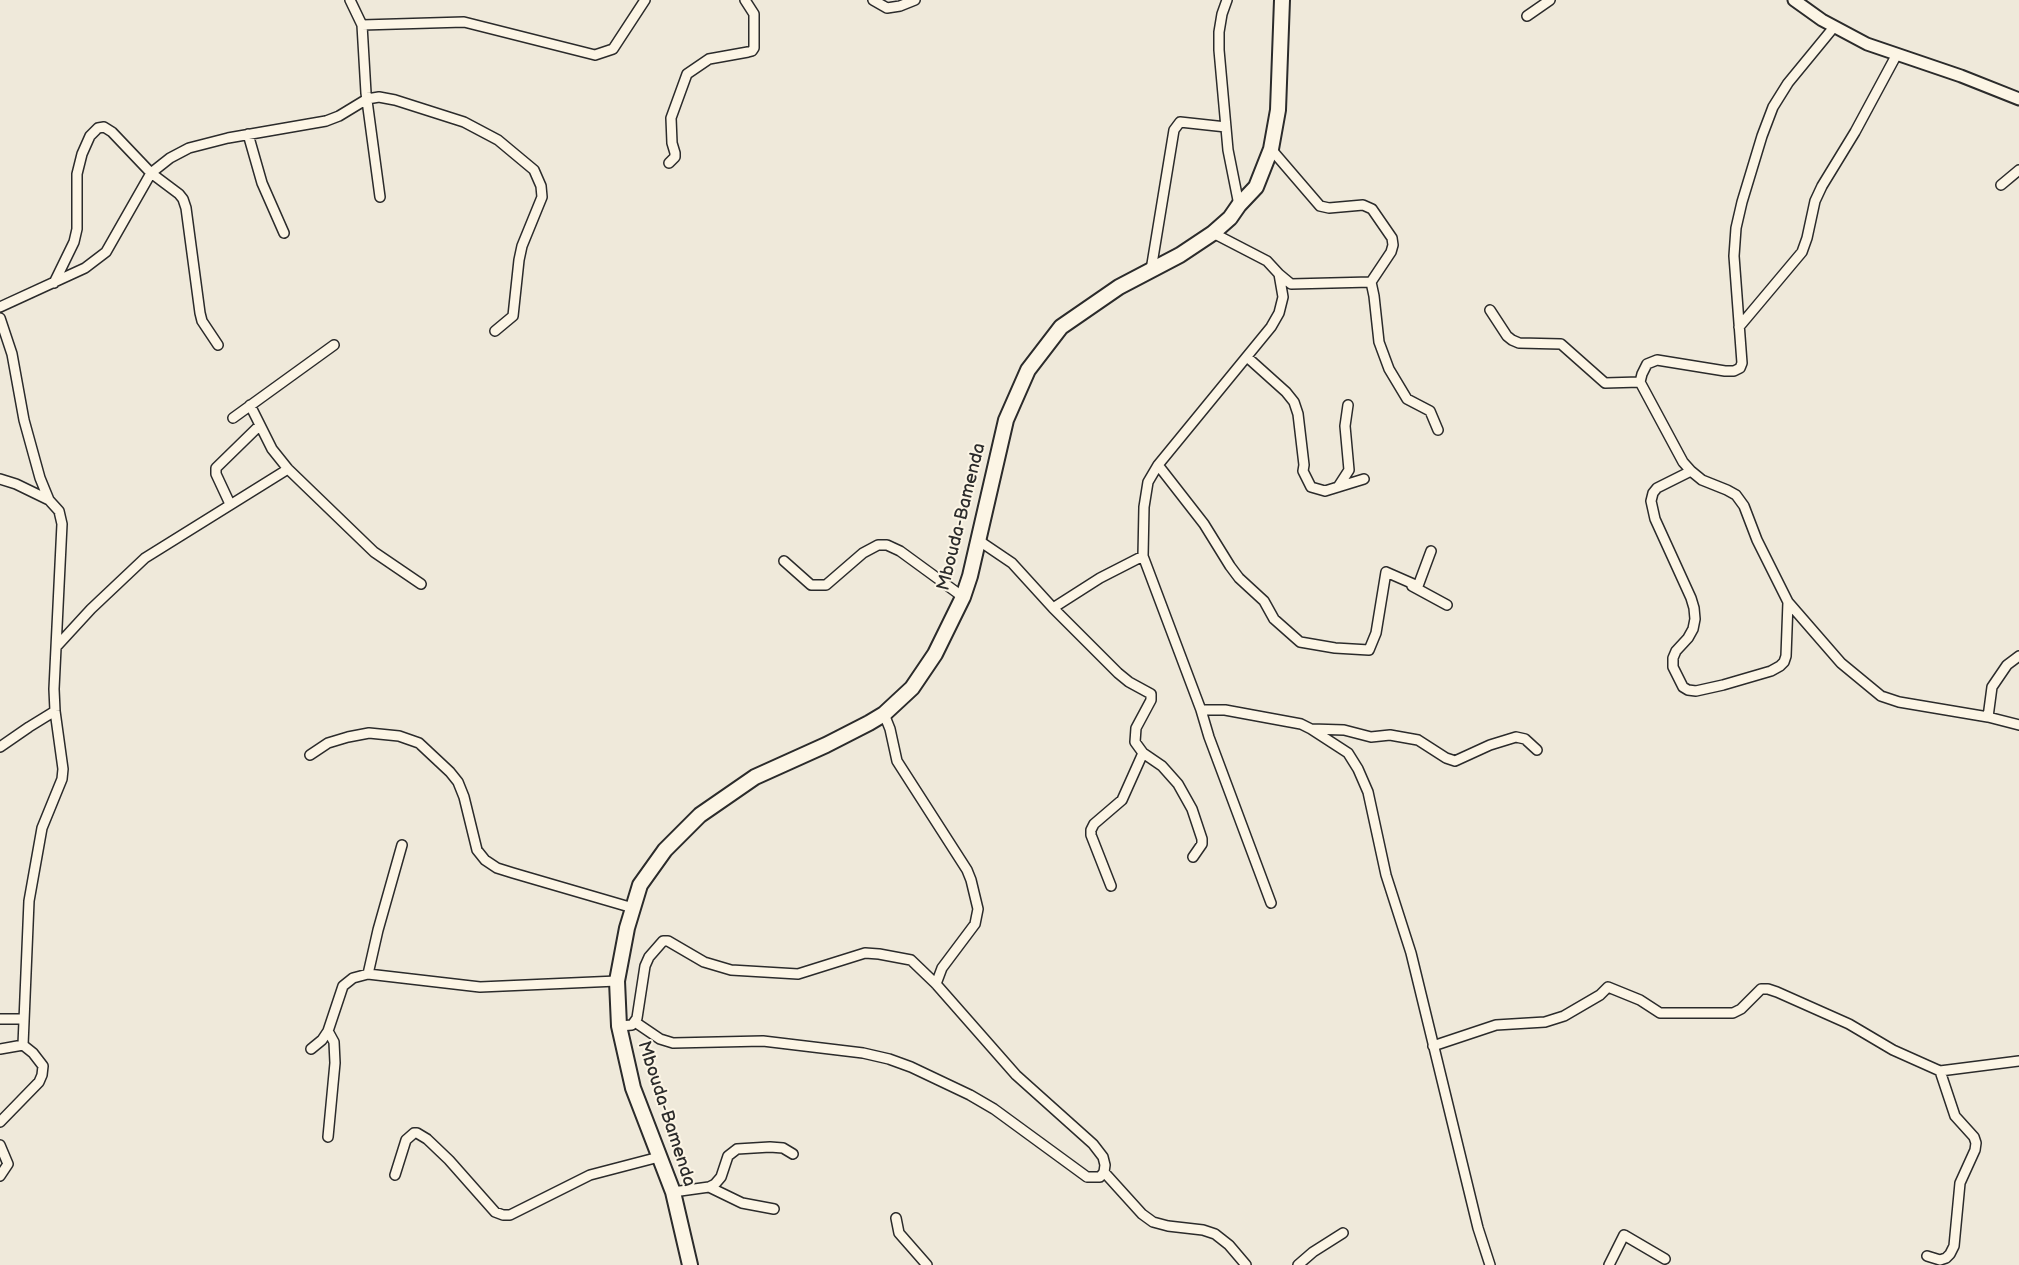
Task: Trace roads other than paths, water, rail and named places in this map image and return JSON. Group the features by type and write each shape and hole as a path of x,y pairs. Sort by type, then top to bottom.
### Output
{"highway":[{"name":"Mbouda-Bamenda","path":"690,1265 673,1192 634,1088 619,1026 617,981 627,928 640,884 665,850 700,815 755,777 826,745 884,714 912,688 935,654 963,597 1006,420 1028,370 1061,327 1119,287 1180,255 1213,233 1230,218 1256,187 1271,150 1278,110 1282,0"}],"street":[{"path":"350,0 362,25 367,99 380,197"},
{"path":"362,25 464,22 595,55 613,49 645,0"},
{"path":"669,163 675,157 672,143 671,118 686,74 710,58 748,52 754,48 754,14 745,0"},
{"path":"873,0 887,8 900,6 915,0"},
{"path":"1227,0 1219,32 1228,150 1239,205"},
{"path":"1527,16 1550,0"},
{"path":"1794,0 1834,27 1867,44 2019,99"},
{"path":"1834,27 1788,83 1774,107 1762,136 1742,202 1736,228 1734,256 1742,363 1740,368 1734,371 1725,371 1657,360 1646,364 1640,382 1683,462 1702,480 1736,494 1744,506 1788,602 1841,663 1881,696 1899,702 1988,717 2019,725"},
{"path":"1739,327 1802,252 1815,201 1822,186 1855,132 1897,54"},
{"path":"0,307 85,268 106,252 151,173 170,158 189,148 248,134 326,121 339,116 367,99 379,97 395,100 464,122 498,140 534,170 542,186 542,197 522,246 514,313 512,318 495,331"},
{"path":"1151,270 1174,130 1180,122 1226,127"},
{"path":"54,283 74,242 77,229 77,174 82,154 90,136 98,128 104,127 112,132 151,173 179,194 186,208 202,321 218,345"},
{"path":"248,134 262,183 284,233"},
{"path":"1271,150 1320,206 1329,208 1363,205 1372,209 1392,238 1393,245 1391,252 1370,282"},
{"path":"2001,185 2019,170"},
{"path":"1213,233 1267,261 1291,284 1370,282"},
{"path":"1271,903 1247,833 1209,737 1201,710 1143,556 1144,507 1148,482 1158,464 1271,327 1279,313 1283,297 1279,274"},
{"path":"1370,282 1374,296 1379,342 1388,369 1407,399 1430,411 1438,430"},
{"path":"1490,310 1507,336 1512,340 1519,343 1561,344 1605,383 1640,382"},
{"path":"0,318 12,354 24,420 37,469 49,500 59,511 62,524 54,689 63,768 62,779 42,828 29,901 23,1045"},
{"path":"233,418 334,345"},
{"path":"1247,357 1286,392 1294,402 1298,414 1304,464 1303,471 1311,487 1325,491 1364,479"},
{"path":"1338,487 1349,470 1345,426 1348,405"},
{"path":"250,406 272,449 288,469 374,552 421,584"},
{"path":"230,504 216,474 216,468 260,425"},
{"path":"1158,464 1204,524 1234,572 1264,601 1274,619 1300,642 1335,648 1369,650 1376,633 1386,572"},
{"path":"57,646 91,609 145,558 288,469"},
{"path":"1691,471 1657,488 1653,493 1651,501 1654,519 1694,608 1693,630 1676,651 1673,658 1673,667 1683,687 1688,690 1696,690 1771,671 1780,666 1786,656 1788,602"},
{"path":"0,479 16,484 49,500"},
{"path":"978,540 1012,563 1053,608 1129,682 1151,694 1151,700 1136,728 1134,742 1143,753 1162,766 1178,784 1192,809 1202,839 1202,844 1192,857"},
{"path":"784,561 811,585 826,585 863,553 878,545 887,545 900,551 963,597"},
{"path":"1386,572 1418,586 1431,551"},
{"path":"1053,608 1100,578 1143,556"},
{"path":"1386,572 1447,605"},
{"path":"1988,717 1992,687 2007,665 2019,656"},
{"path":"1201,710 1225,710 1294,722 1311,729 1348,753 1358,769 1368,792 1386,875 1411,953 1478,1228 1490,1265"},
{"path":"0,747 55,711"},
{"path":"884,714 890,729 897,761 967,870 978,909 975,924 942,968 936,984"},
{"path":"1311,729 1344,730 1371,737 1390,735 1418,740 1446,758 1455,761 1490,745 1516,737 1525,739 1537,750"},
{"path":"310,755 328,743 348,737 369,734 399,736 419,743 458,782 464,797 477,850 484,860 497,868 633,908"},
{"path":"1111,886 1091,835 1091,830 1094,824 1122,800 1143,753"},
{"path":"368,974 378,930 402,845"},
{"path":"619,1026 635,1022 639,1011 646,966 649,958 663,941 668,941 714,966 730,970 776,974 798,974 865,954 879,954 911,960 936,984 1016,1075 1093,1144 1103,1157 1105,1164 1104,1172 1100,1178 1087,1177 994,1109 970,1095 911,1067 889,1059 863,1053 763,1041 673,1043 660,1039 635,1022"},
{"path":"311,1049 322,1040 328,1031 343,986 353,978 368,974 480,987 617,981"},
{"path":"1433,1046 1496,1025 1545,1022 1564,1016 1600,995 1608,987 1640,1000 1660,1013 1733,1013 1741,1009 1761,990 1768,989 1849,1024 1893,1050 1940,1071 2019,1061"},
{"path":"0,1019 24,1019"},
{"path":"328,1031 334,1042 335,1064 328,1137"},
{"path":"0,1049 23,1045 34,1053 43,1066 39,1082 0,1122"},
{"path":"1927,1256 1940,1260 1946,1258 1954,1246 1960,1183 1975,1150 1976,1143 1974,1137 1955,1116 1940,1071"},
{"path":"395,1175 406,1140 414,1133 417,1133 449,1160 496,1212 503,1215 510,1214 590,1175 659,1157"},
{"path":"0,1145 8,1164 0,1176"},
{"path":"673,1192 709,1187 721,1177 728,1156 737,1148 770,1146 783,1148 793,1154"},
{"path":"1104,1172 1142,1214 1153,1222 1168,1226 1204,1230 1215,1234 1229,1245 1246,1265"},
{"path":"709,1187 742,1204 774,1209"},
{"path":"896,1218 899,1233 927,1265"},
{"path":"1298,1265 1313,1252 1343,1233"},
{"path":"1609,1265 1624,1235 1665,1259"}]}
